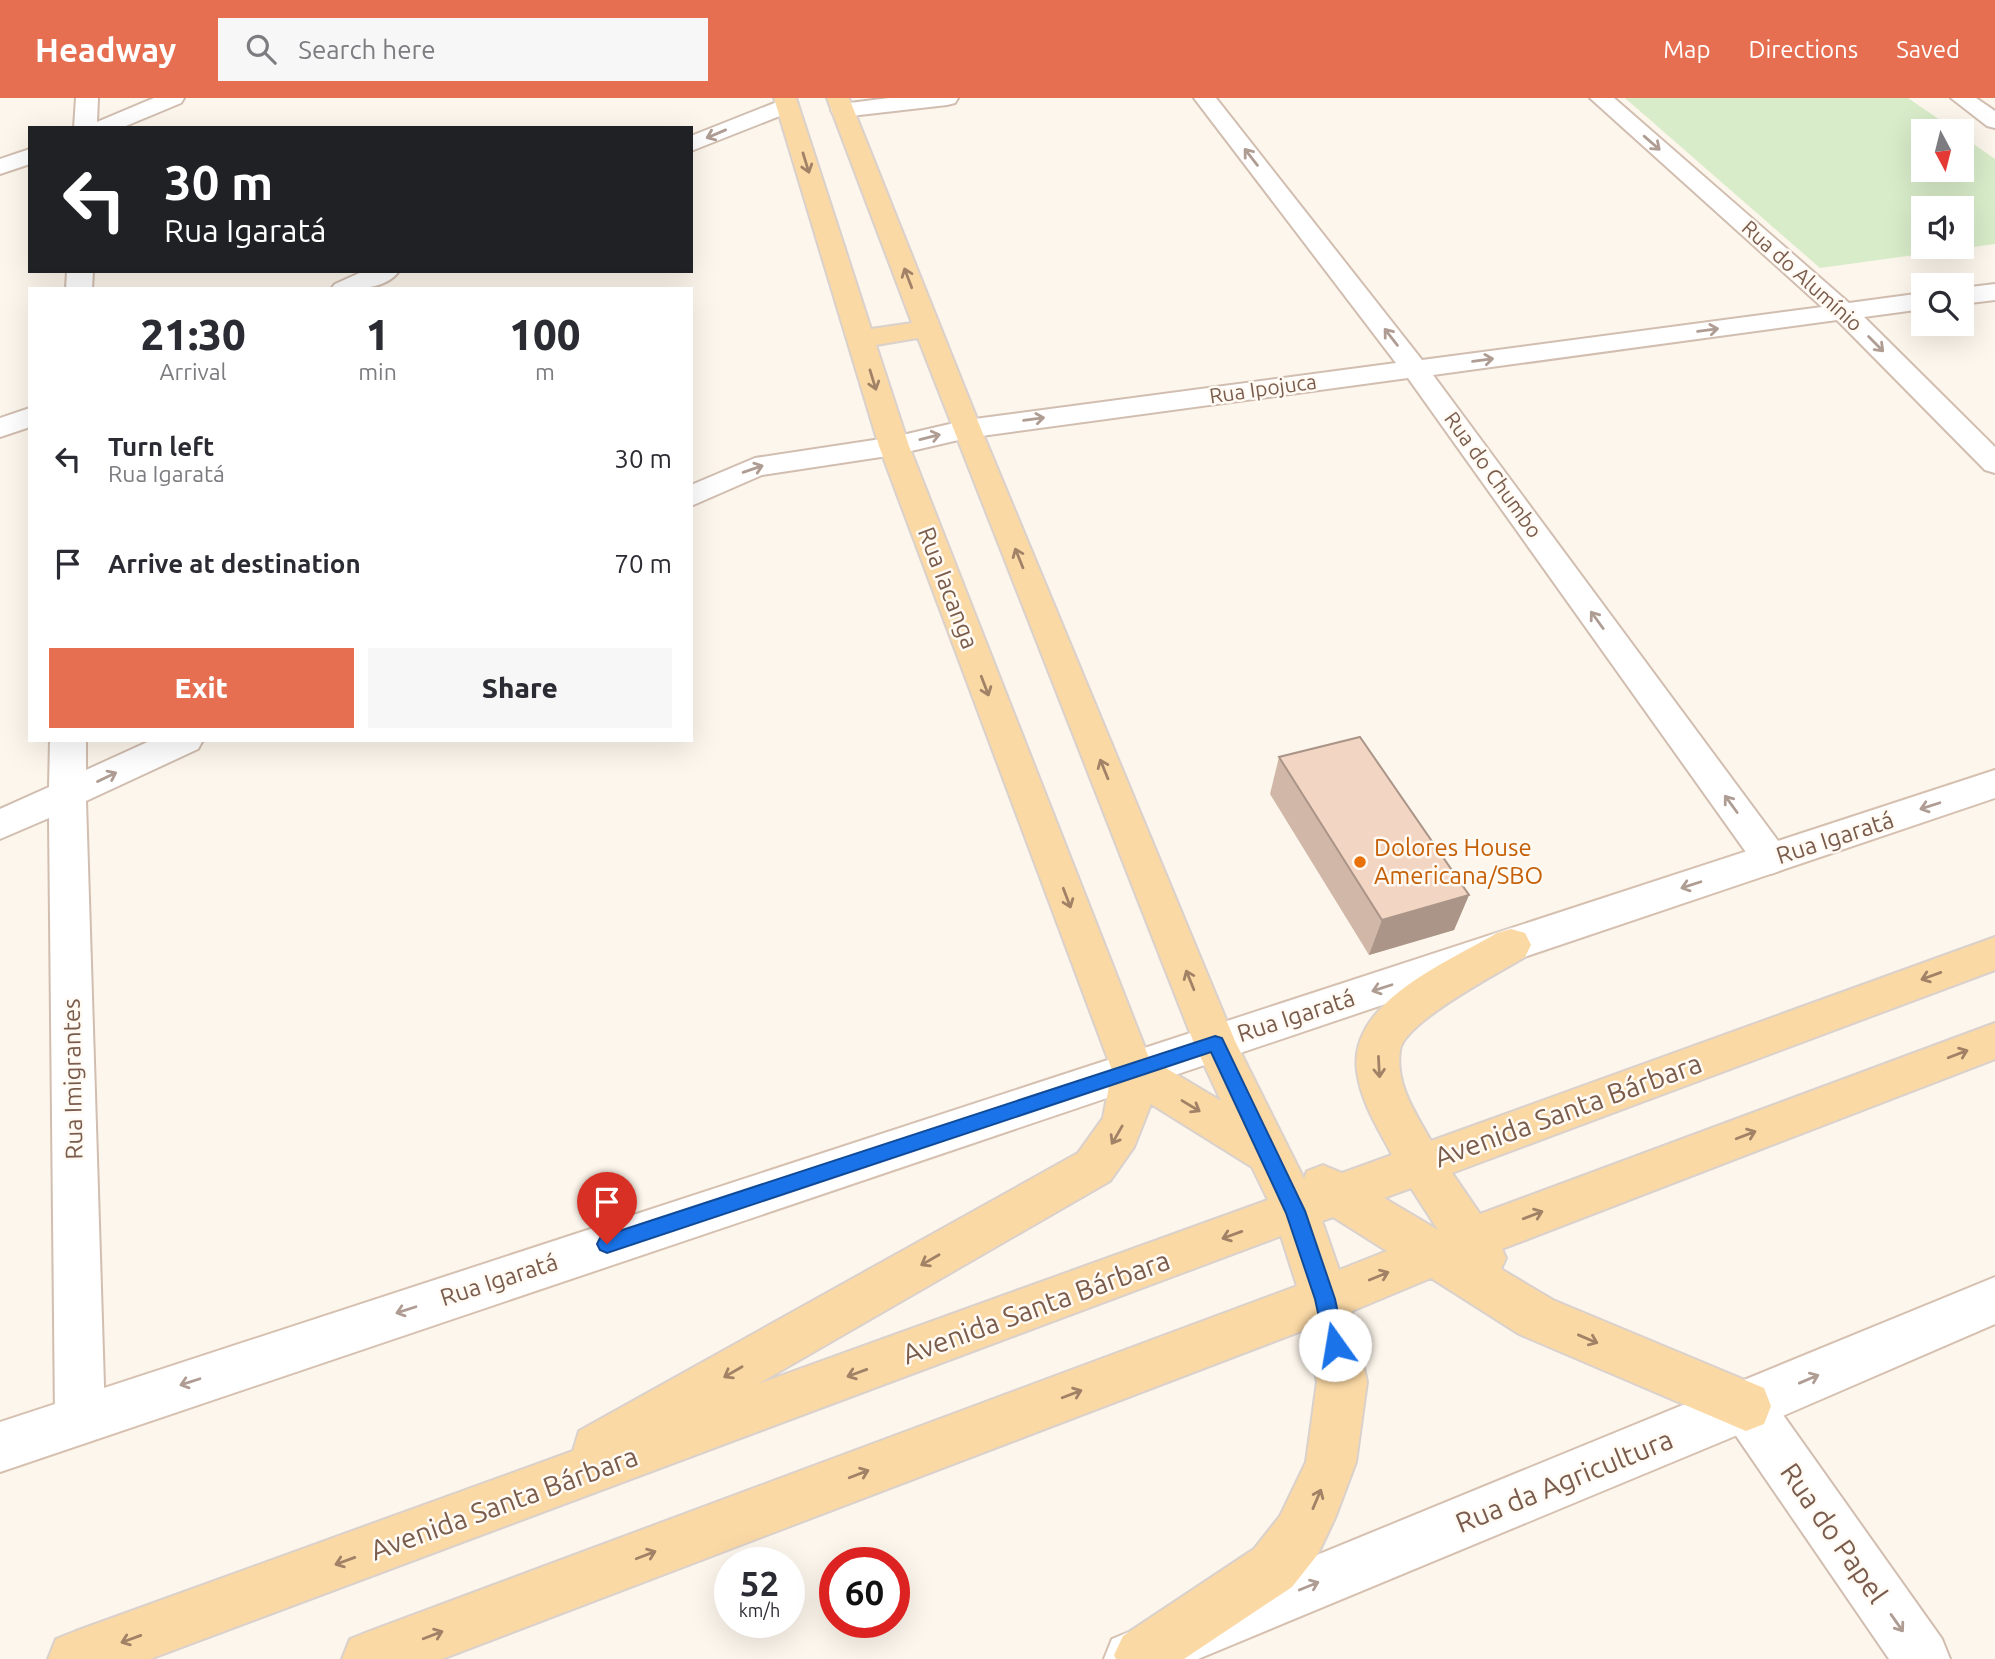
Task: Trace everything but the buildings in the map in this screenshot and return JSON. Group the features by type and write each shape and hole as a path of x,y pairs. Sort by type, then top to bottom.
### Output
{"main road":[{"path":"788,106 840,104 967,429 1215,1043 1268,1152"},
{"name":"Rua Iacanga","path":"788,106 894,446 1133,1070"},
{"path":"861,339 928,329"},
{"path":"1451,1247 1420,1164 1384,1099 1378,1070 1379,1047 1388,1029 1411,1005 1511,945"},
{"name":"Avenida Santa Bárbara","path":"76,1659 1995,953"},
{"path":"370,1659 1325,1299 1451,1247 1995,1041"},
{"path":"498,1505 1094,1167 1118,1135 1132,1102 1133,1070 1268,1152 1317,1204 1451,1247 1536,1317 1746,1406"},
{"path":"1137,1657 1273,1568 1299,1535 1317,1500 1331,1462 1342,1382 1325,1299 1317,1204"}],"street":[{"path":"85,126 86,98"},
{"path":"106,126 173,98"},
{"path":"840,104 947,98"},
{"name":"Rua do Chumbo","path":"1205,98 1415,369 1771,859"},
{"name":"Rua do Alumínio","path":"1601,98 1844,312 1995,464"},
{"path":"1962,98 1995,121"},
{"path":"693,143 788,106"},
{"path":"0,167 28,157"},
{"path":"349,287 381,273"},
{"path":"1974,295 1995,292"},
{"name":"Rua Ipojuca","path":"693,496 755,467 894,446 967,429 1911,303"},
{"path":"0,428 28,418"},
{"name":"Rua Imigrantes","path":"68,742 80,1418"},
{"path":"0,825 67,797 181,742"},
{"name":"Rua Igaratá","path":"0,1447 80,1418 1995,785"},
{"name":"Rua da Agricultura","path":"1137,1657 1746,1406 1995,1300"},
{"name":"Rua do Papel","path":"1746,1406 1922,1659"}],"green space":[{"path":"1625,98 1908,98 1939,119 1911,119 1911,182 1974,182 1974,144 1995,159 1995,244 1974,247 1974,196 1911,196 1911,256 1820,268"}],"place":[{"name":"Dolores House Americana/SBO","path":"1360,862"}],"route":[{"path":"607,1244 1215,1043 1296,1211 1325,1299 1335,1345"}]}
